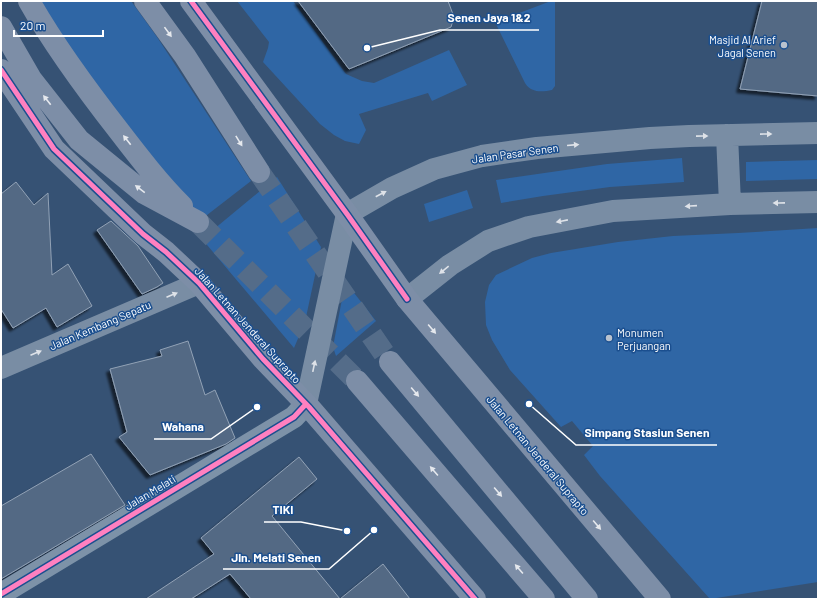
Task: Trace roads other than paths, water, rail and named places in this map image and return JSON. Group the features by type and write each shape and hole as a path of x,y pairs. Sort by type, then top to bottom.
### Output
{"main road":[{"path":"1,27 31,79 79,140 144,193 198,222 164,188 99,105 44,28 29,1"},
{"path":"145,1 185,56 259,172"},
{"name":"Jalan Letnan Jenderal Suprapto","path":"191,1 347,214 407,299 660,599"},
{"name":"Jalan Letnan Jenderal Suprapto","path":"1,70 54,149 143,234 166,252 200,283 263,359 306,404 475,599"},
{"name":"Jalan Pasar Senen","path":"347,214 392,188 434,169 482,156 537,148 642,139 728,135 818,134"},
{"path":"728,135 730,204"},
{"path":"407,299 450,265 488,241 529,227 613,211 730,204 818,202"},
{"path":"306,404 347,214"},
{"name":"Jalan Kembang Sepatu","path":"1,368 200,283"},
{"path":"390,362 587,599"},
{"path":"357,381 544,599"}],"street":[{"name":"Jalan Melati","path":"1,594 294,417 306,404"}],"tunnel":[{"path":"259,172 390,362"},
{"path":"198,222 357,381"}],"place":[{"name":"Masjid Al Arief Jagal Senen","path":"784,45"},
{"name":"Senen Jaya 1&2","path":"367,48"},
{"name":"Monumen Perjuangan","path":"609,338"},
{"name":"Simpang Stasiun Senen","path":"529,404"},
{"name":"Wahana","path":"257,407"},
{"name":"Jln. Melati Senen","path":"374,530"},
{"name":"TIKI","path":"347,531"}]}
